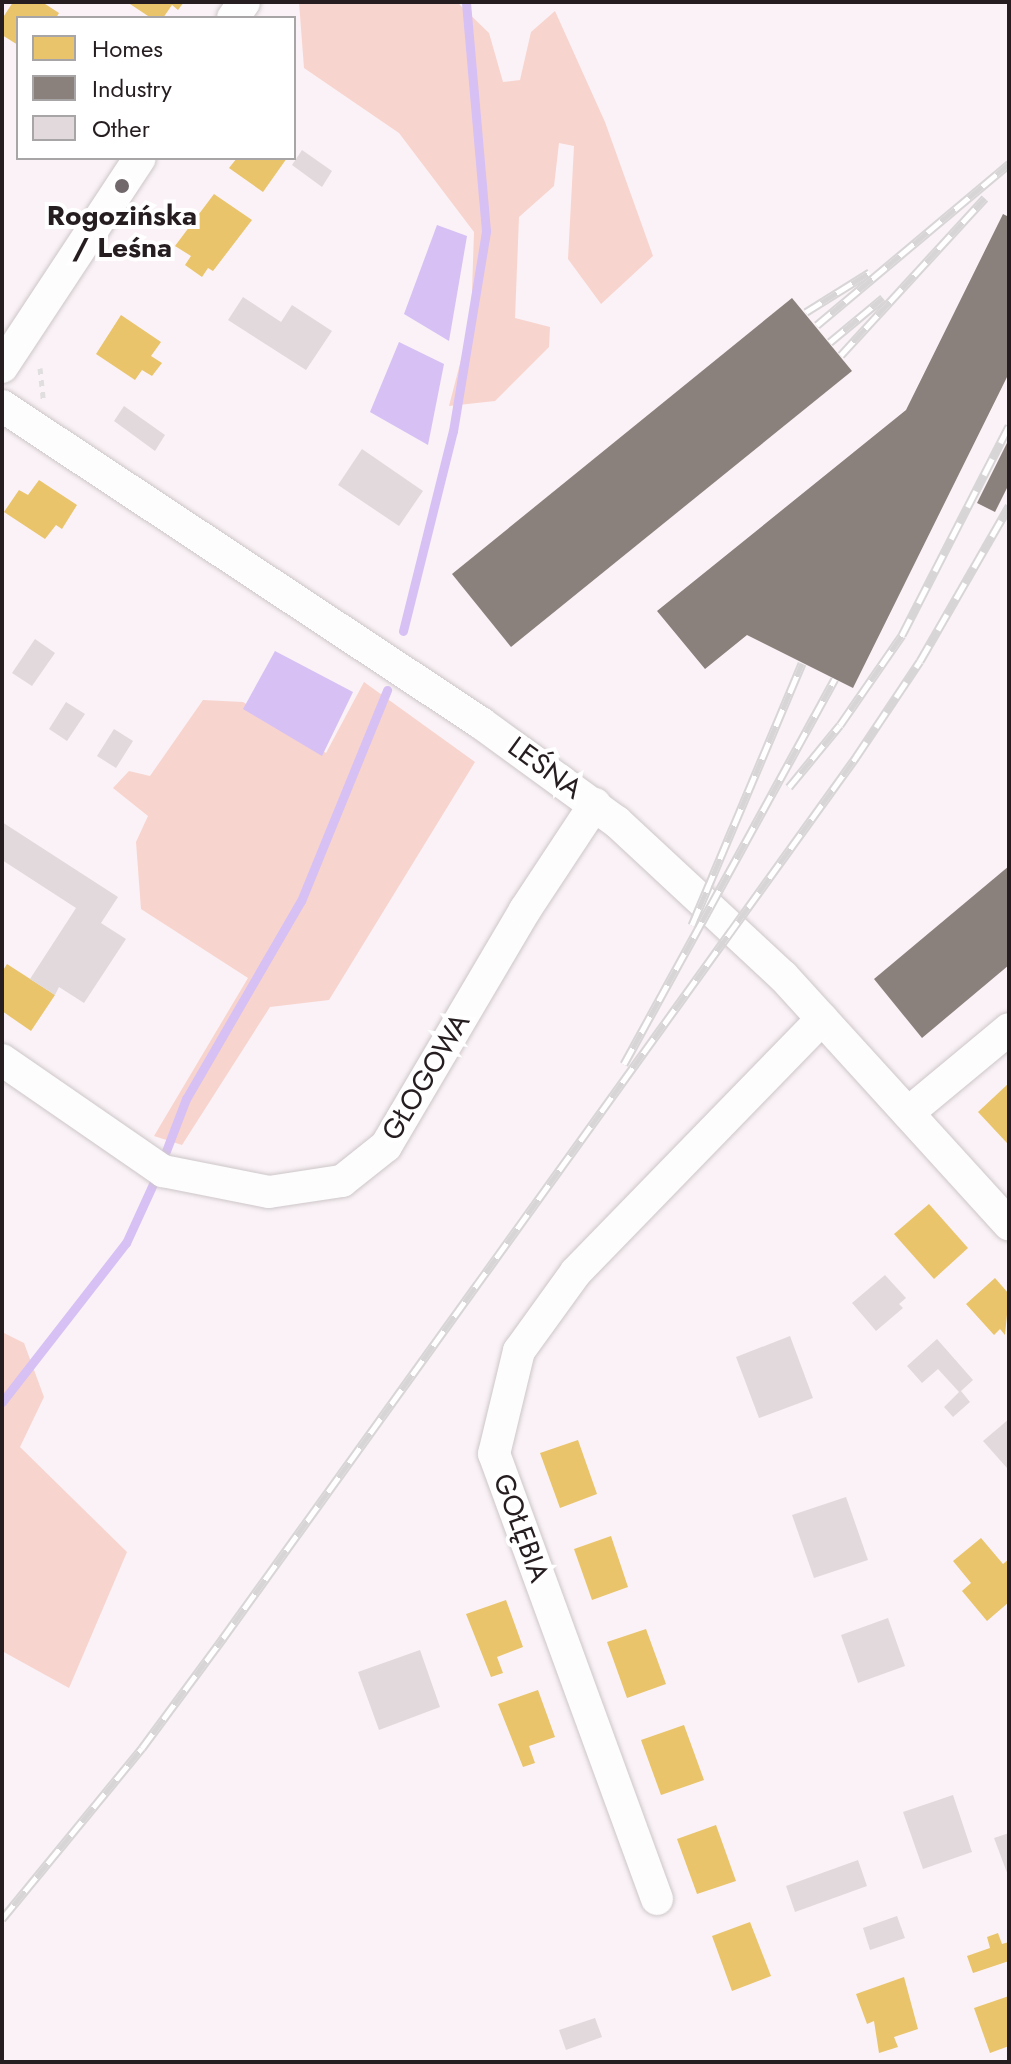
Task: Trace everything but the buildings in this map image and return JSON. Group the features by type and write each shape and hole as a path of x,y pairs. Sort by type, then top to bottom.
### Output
{"street":[{"path":"2,367 139,160"},
{"name":"LEŚNA","path":"14,414 595,804 703,897 822,1019 1009,1224"},
{"name":"GŁOGOWA","path":"2,1060 163,1171 269,1192 342,1181 386,1146 525,910 595,804"},
{"name":"GOŁĘBIA","path":"657,1899 494,1454 519,1351 576,1272 822,1019"},
{"path":"908,1113 1009,1029"}],"path":[{"path":"14,414 47,395 41,362"}],"shaded area":[{"path":"299,2 457,2 489,33 503,82 520,80 531,32 555,11 605,122 653,256 601,304 568,259 574,146 559,143 554,186 519,217 515,318 550,327 549,347 495,401 449,406 471,321 474,232 399,133 304,68"},
{"path":"437,225 467,236 449,341 404,314"},
{"path":"399,342 444,364 428,445 370,412"},
{"path":"275,651 353,692 322,756 243,709"},
{"path":"364,682 475,762 329,1000 270,1007 182,1145 154,1136 248,978 141,909 136,842 148,816 113,788 129,771 150,776 203,700 243,702 326,753"},
{"path":"2,1332 24,1343 44,1397 20,1447 127,1552 69,1688 2,1651"}],"waterway":[{"path":"403,631 453,431 486,231 466,2"},
{"path":"166,1151 186,1099 301,901 387,690"},
{"path":"2,1402 126,1243 153,1184"}],"railway":[{"path":"817,325 1009,164"},
{"path":"841,355 985,198"},
{"path":"806,312 870,272"},
{"path":"830,342 883,298"},
{"path":"789,787 840,725 902,635 1009,426"},
{"path":"2,1919 142,1748 223,1638 856,757 920,661 1009,506"},
{"path":"692,925 802,663"},
{"path":"624,1064 835,679"}],"place":[{"name":"Rogozińska / Leśna","path":"122,186"}]}
